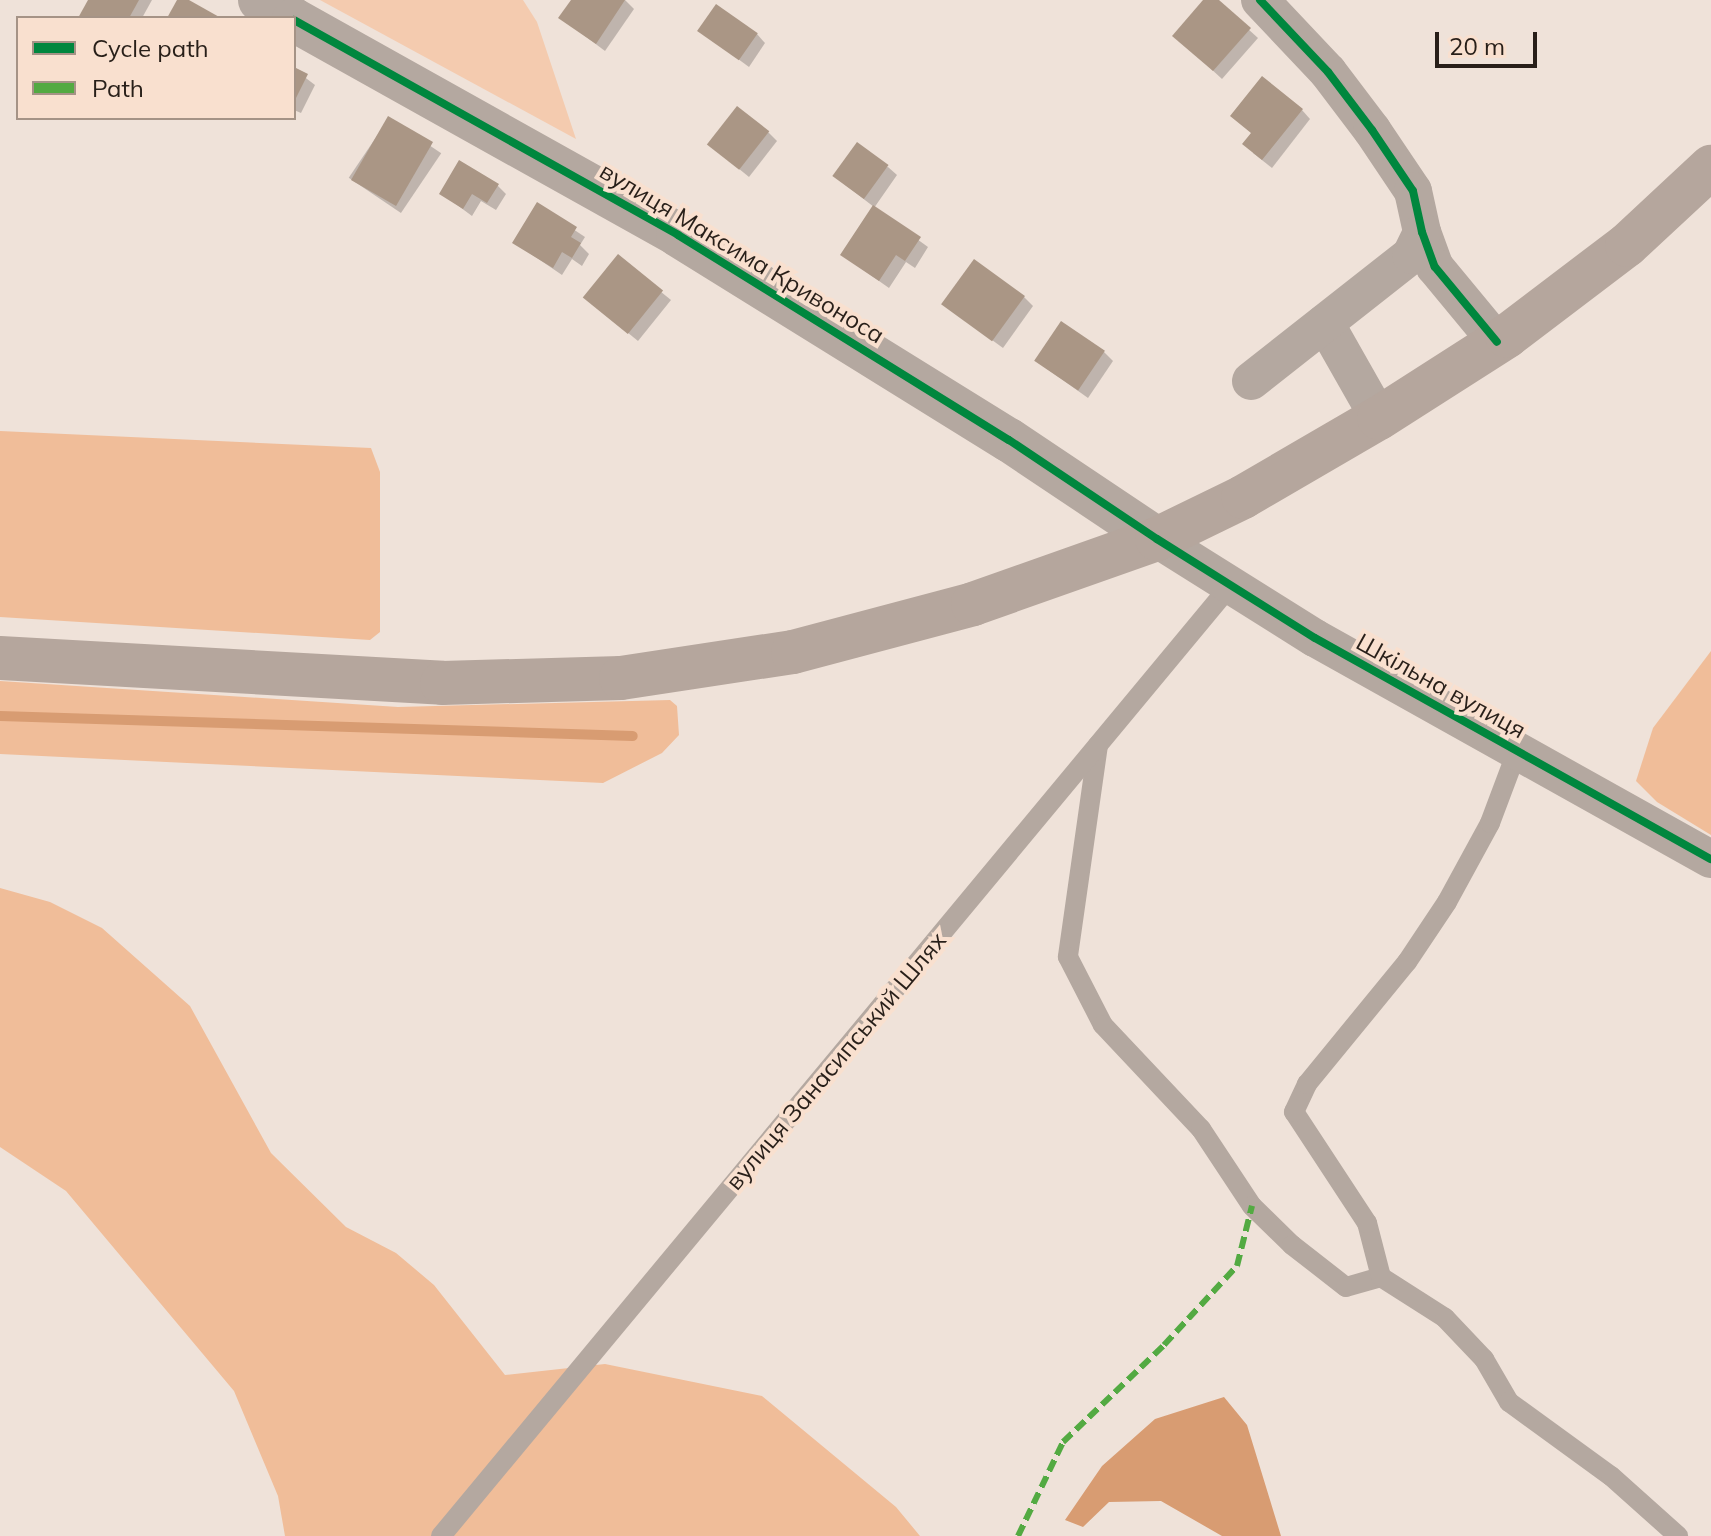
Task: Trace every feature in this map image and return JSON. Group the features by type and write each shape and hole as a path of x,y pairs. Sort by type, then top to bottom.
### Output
{"main road":[{"path":"0,658 442,683 621,678 793,652 973,604 1157,539 1243,497 1379,418 1497,342 1627,245 1711,167"}],"street":[{"name":"вулиця Максима Кривоноса","path":"260,0 287,16"},
{"path":"1260,0 1328,72 1372,130 1413,191 1422,232 1435,267 1497,342"},
{"name":"вулиця Максима Кривоноса","path":"296,21 678,235 1009,440 1157,539"},
{"path":"1251,381 1411,255 1422,232"},
{"path":"1325,323 1379,418"},
{"name":"Шкільна вулиця","path":"1157,539 1315,638 1711,859"}],"lane":[{"name":"вулиця Занасипський Шлях","path":"441,1536 1230,586"},
{"path":"1098,745 1068,957 1103,1025 1201,1129 1252,1206 1292,1245 1346,1287 1381,1277"},
{"path":"1517,751 1490,823 1447,902 1407,962 1307,1084 1294,1112 1367,1223 1381,1277 1445,1318 1484,1359 1509,1402 1611,1476 1678,1536"}],"shaded area":[{"path":"320,0 523,0 537,22 576,139"},
{"path":"0,431 371,448 380,472 380,632 370,640 0,617"},
{"path":"1711,651 1711,835 1657,802 1636,781 1653,728"},
{"path":"0,681 398,707 670,700 677,706 679,735 662,753 603,783 0,754"},
{"path":"0,888 50,902 102,928 190,1006 271,1153 346,1227 396,1253 434,1285 505,1375 605,1364 762,1396 896,1507 920,1536 285,1536 278,1496 234,1391 66,1191 0,1147"},
{"path":"1224,1397 1247,1425 1281,1536 1222,1536 1161,1501 1109,1502 1083,1527 1065,1520 1102,1466 1155,1419"}],"building":[{"path":"88,0 139,0 130,16 79,16"},
{"path":"177,0 189,0 217,16 168,16"},
{"path":"571,0 625,0 596,44 558,18"},
{"path":"1203,0 1219,0 1251,28 1213,71 1172,36"},
{"path":"716,4 758,33 739,60 697,31"},
{"path":"296,68 308,74 296,98"},
{"path":"1262,76 1303,109 1262,160 1242,144 1251,133 1230,116"},
{"path":"737,106 769,131 739,170 707,145"},
{"path":"388,116 433,142 396,206 351,180"},
{"path":"857,142 889,165 864,199 832,176"},
{"path":"459,160 499,184 487,203 472,194 463,209 439,194"},
{"path":"537,202 577,227 571,237 581,243 572,258 562,252 553,268 512,243"},
{"path":"873,205 921,237 905,261 896,255 879,281 840,255"},
{"path":"618,254 663,291 628,334 583,298"},
{"path":"974,259 1025,296 992,341 941,304"},
{"path":"1061,321 1105,351 1078,390 1034,361"}],"waterway":[{"path":"0,716 633,736"}],"marked path":[{"path":"1018,1536 1063,1442 1164,1345 1237,1266 1252,1206"}],"cycle path":[{"path":"1260,0 1328,72 1372,130 1413,191 1422,232 1435,267 1497,342"},
{"path":"296,21 678,235 1009,440 1157,539 1315,638 1711,859"}]}
